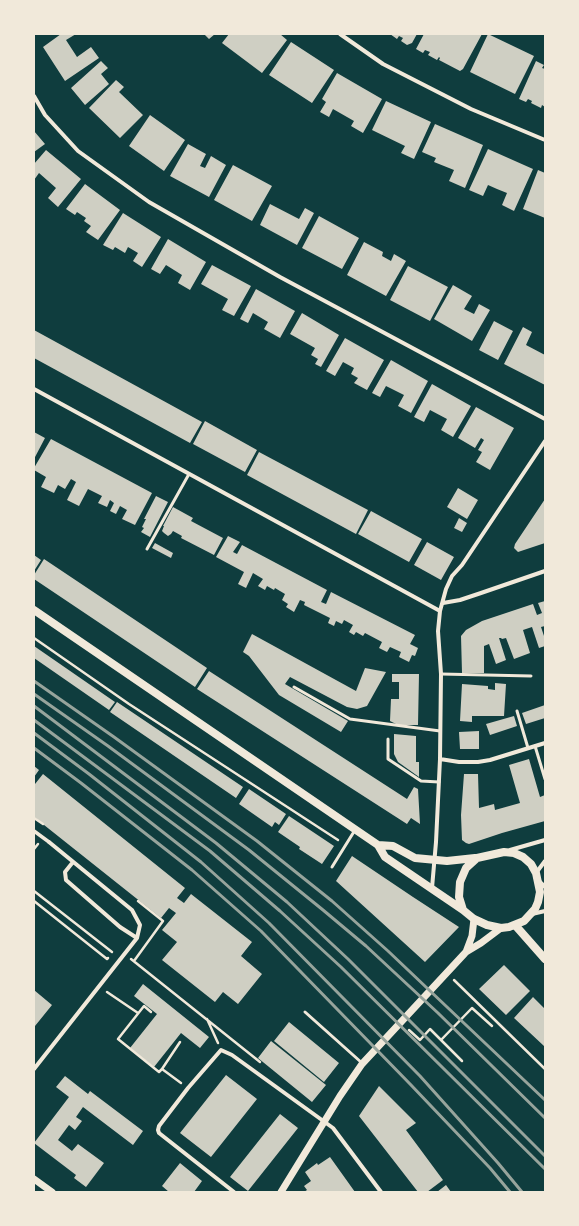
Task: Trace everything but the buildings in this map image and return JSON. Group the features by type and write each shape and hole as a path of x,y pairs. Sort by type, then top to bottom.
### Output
{"main road":[{"path":"34,610 378,845 385,857 474,919 487,925 501,928 515,925 524,921 535,909 538,902 540,892 539,881 536,873 531,864 523,857 514,853 504,852 457,861 434,861 415,858 393,846 378,845"},
{"path":"463,910 459,897 460,882 466,868 477,858"},
{"path":"515,925 545,959"}],"street":[{"path":"340,34 383,64 470,108 545,140"},
{"path":"34,96 45,115 78,151 149,202 280,278 545,418"},
{"path":"34,389 440,611"},
{"path":"432,889 440,759 441,674 438,631 440,611 446,589 452,576 462,565 545,441"},
{"path":"443,603 460,600 545,570"},
{"path":"440,759 460,762 478,762 490,760 545,743"},
{"path":"34,831 132,910 140,925 137,938 34,1070"},
{"path":"504,852 545,840"},
{"path":"536,873 545,861"},
{"path":"73,862 65,872 66,880 120,927 137,938"},
{"path":"539,881 545,887"},
{"path":"530,915 545,911"},
{"path":"466,952 472,936 474,919"},
{"path":"281,1192 340,1096 362,1064 466,952 501,928"},
{"path":"234,1192 159,1133 159,1126 188,1088 221,1050 232,1055 333,1128 381,1192"},
{"path":"34,1178 52,1192"}],"lane":[{"path":"147,549 189,474"},
{"path":"441,674 531,676"},
{"path":"294,687 350,719 440,731"},
{"path":"517,711 528,748"},
{"path":"388,739 388,759 421,780 439,782"},
{"path":"535,746 545,778"},
{"path":"332,867 355,830"},
{"path":"306,1012 362,1064"}],"path":[{"path":"34,638 167,729 346,845"},
{"path":"34,891 112,952"},
{"path":"34,901 107,959 117,946"},
{"path":"130,959 262,1063"},
{"path":"446,974 545,1069"},
{"path":"100,986 138,1013"},
{"path":"151,1012 144,1006 118,1040 159,1072 180,1042"},
{"path":"440,1040 472,1008 492,1026"},
{"path":"206,1018 221,1050"},
{"path":"401,1022 420,1040 430,1030 462,1061"},
{"path":"162,1069 188,1088"}],"railway":[{"path":"34,681 257,841 332,901 388,951 545,1100"},
{"path":"34,694 108,746 249,850 323,910 366,946 438,1013 545,1118"},
{"path":"34,706 216,843 287,902 348,959 545,1156"},
{"path":"34,720 210,851 280,911 341,967 545,1169"},
{"path":"34,733 201,862 269,923 420,1076 522,1192"},
{"path":"34,748 192,870 261,931 411,1085 490,1168 510,1192"}]}
